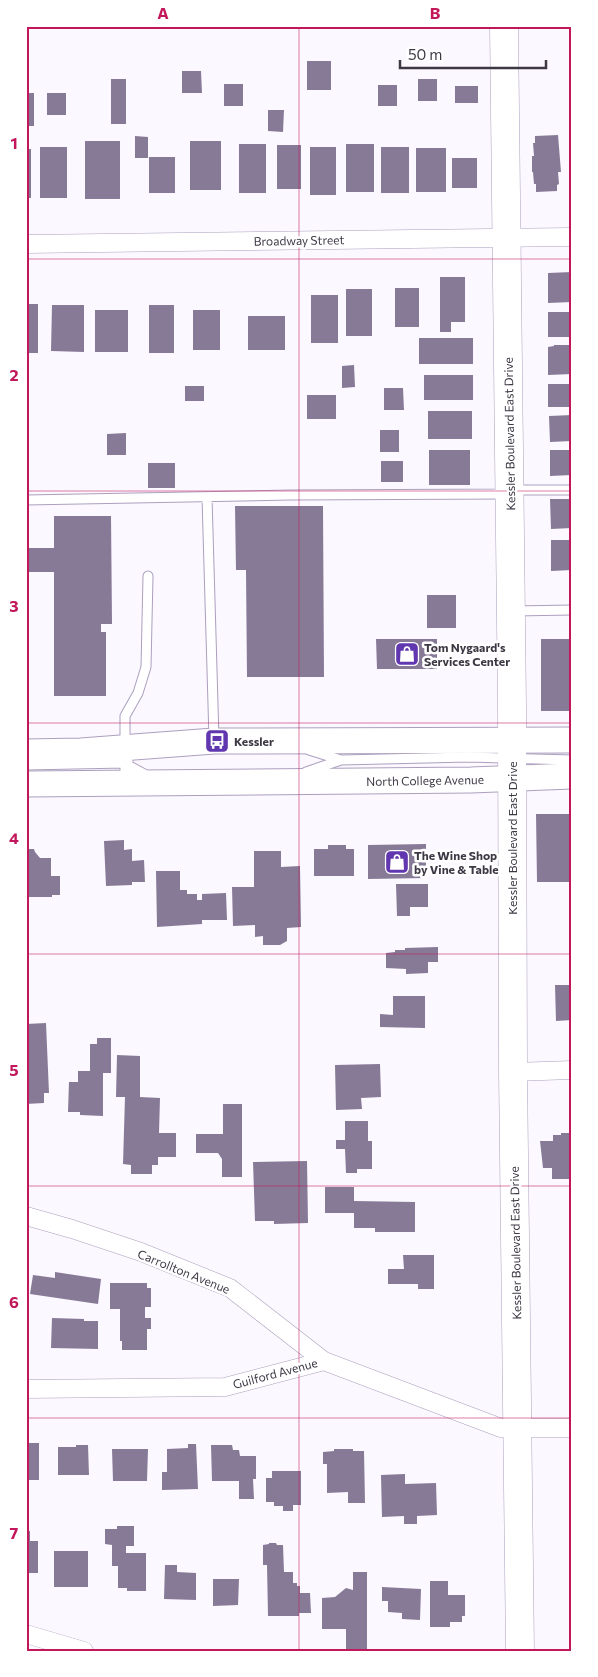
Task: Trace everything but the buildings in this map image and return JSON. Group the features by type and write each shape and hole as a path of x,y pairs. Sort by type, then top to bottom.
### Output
{"main road":[{"name":"Kessler Boulevard East Drive","path":"504,26 520,1651"},
{"name":"North College Avenue","path":"26,752 81,752 124,764 159,782 278,782 512,759 572,740"},
{"name":"North College Avenue","path":"26,784 124,764 159,745 214,741 278,741 512,759 572,776"}],"street":[{"name":"Broadway Street","path":"26,244 572,237"},
{"path":"513,1072 572,1070"},
{"name":"Carrollton Avenue","path":"26,1216 72,1229 149,1255 230,1288 324,1361"},
{"name":"Guilford Avenue","path":"26,1389 225,1387 324,1361 500,1428 572,1428"},
{"path":"26,1634 84,1651"}],"lane":[{"path":"26,500 572,490"},
{"path":"207,497 214,741"},
{"path":"124,764 125,716 138,693 146,667 148,576"},
{"path":"511,611 572,610"},
{"name":"North College Avenue","path":"278,741 341,760 469,758 572,760"},
{"name":"North College Avenue","path":"278,782 341,760"},
{"name":"North College Avenue","path":"26,764 124,764"}],"place":[{"name":"Tom Nygaard's Services Center","path":"407,654"},
{"name":"Kessler","path":"217,741"},
{"name":"The Wine Shop by Vine & Table","path":"397,862"}]}
